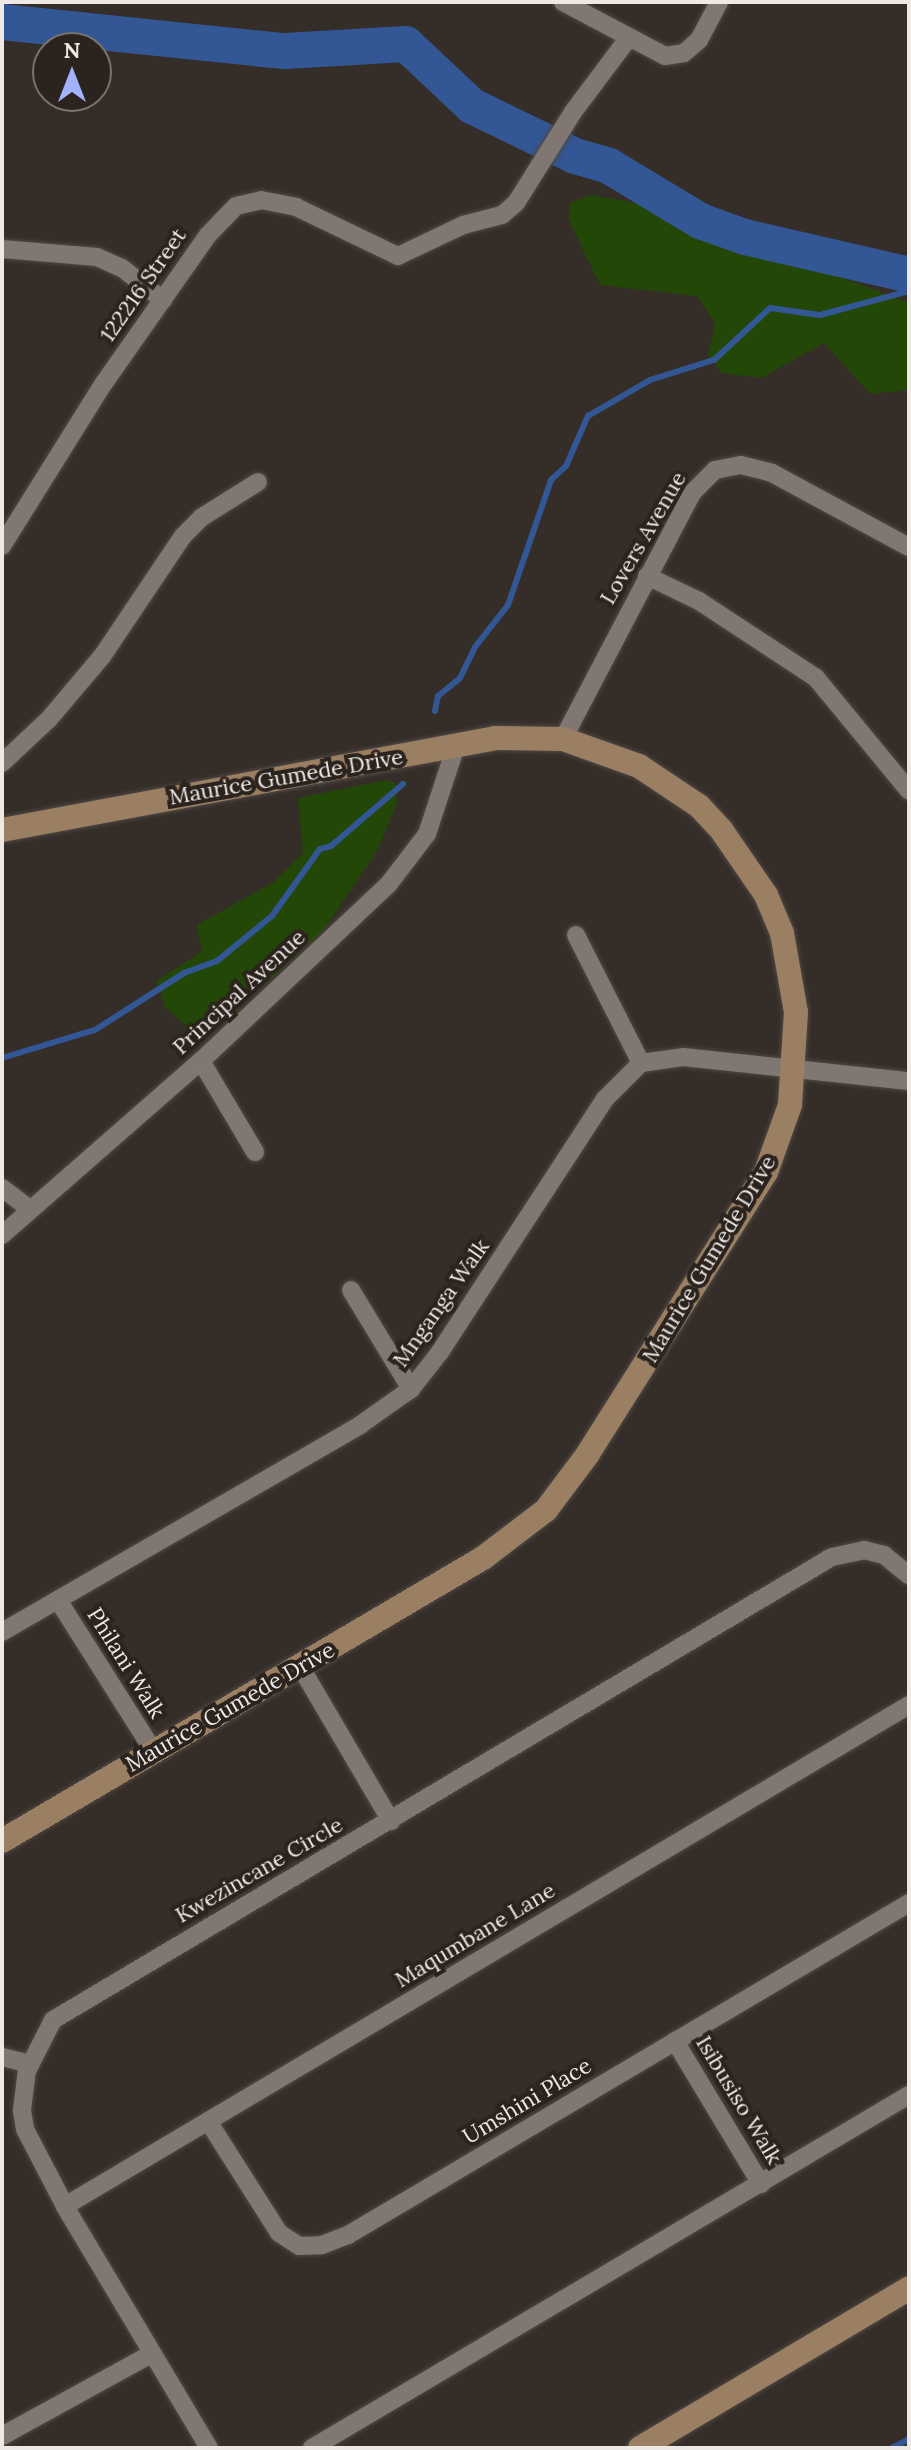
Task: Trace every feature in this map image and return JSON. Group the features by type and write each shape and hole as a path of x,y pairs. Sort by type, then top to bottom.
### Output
{"street":[{"path":"563,2 627,40 665,56 684,53 707,29 719,2"},
{"name":"122216 Street","path":"2,546 104,383 220,219 248,200 296,207 398,256 463,225 502,215 516,203 573,112 627,40"},
{"path":"2,249 97,257 163,300"},
{"name":"Lovers Avenue","path":"563,739 647,576 692,493 704,478 726,466 772,473 909,547"},
{"path":"2,763 49,719 103,655 183,536 202,517 258,482"},
{"path":"647,576 699,601 816,678 909,791"},
{"name":"Maurice Gumede Drive","path":"2,830 516,736 563,739 605,750 671,785 699,806 742,857 782,933 796,1012 795,1069 783,1133 766,1172 588,1454 546,1510 483,1558 2,1841"},
{"name":"Principal Avenue","path":"2,1235 201,1061 411,859 439,803 456,746"},
{"path":"576,935 641,1063 683,1057 909,1081"},
{"path":"201,1061 255,1152"},
{"name":"Mnganga Walk","path":"2,1632 360,1425 411,1389 440,1352 605,1099 641,1063"},
{"path":"2,1188 31,1210"},
{"path":"351,1290 411,1389"},
{"name":"Kwezincane Circle","path":"209,2448 65,2206 25,2129 22,2110 30,2064 53,2020 832,1557 864,1550 884,1555 909,1575"},
{"name":"Philani Walk","path":"58,1600 154,1752"},
{"path":"300,1666 391,1821"},
{"name":"Maqumbane Lane","path":"65,2206 909,1705"},
{"name":"Umshini Place","path":"208,2121 279,2233 299,2246 322,2245 348,2235 909,1903"},
{"name":"Isibusiso Walk","path":"675,2041 761,2184"},
{"path":"2,2057 30,2064"},
{"path":"312,2448 909,2095"},
{"path":"640,2448 909,2288"},
{"path":"2,2436 151,2354"}],"green space":[{"path":"591,195 647,205 744,253 807,264 909,303 909,390 870,394 824,343 761,378 721,373 708,354 715,323 697,296 600,285 568,218 570,203"},
{"path":"386,780 395,783 397,803 377,851 324,930 203,1041 165,1007 157,981 202,951 197,925 274,882 303,853 298,798"}],"waterway":[{"path":"2,22 285,51 406,44 472,106 575,156 609,166 700,221 745,237 909,275"},
{"path":"435,711 438,696 460,678 475,647 508,605 551,480 566,466 588,416 650,380 714,360 770,308 820,315 909,291"},
{"path":"2,1058 95,1030 184,973 217,961 272,916 320,849 331,846 403,784"},
{"path":"892,2448 909,2439"}]}
